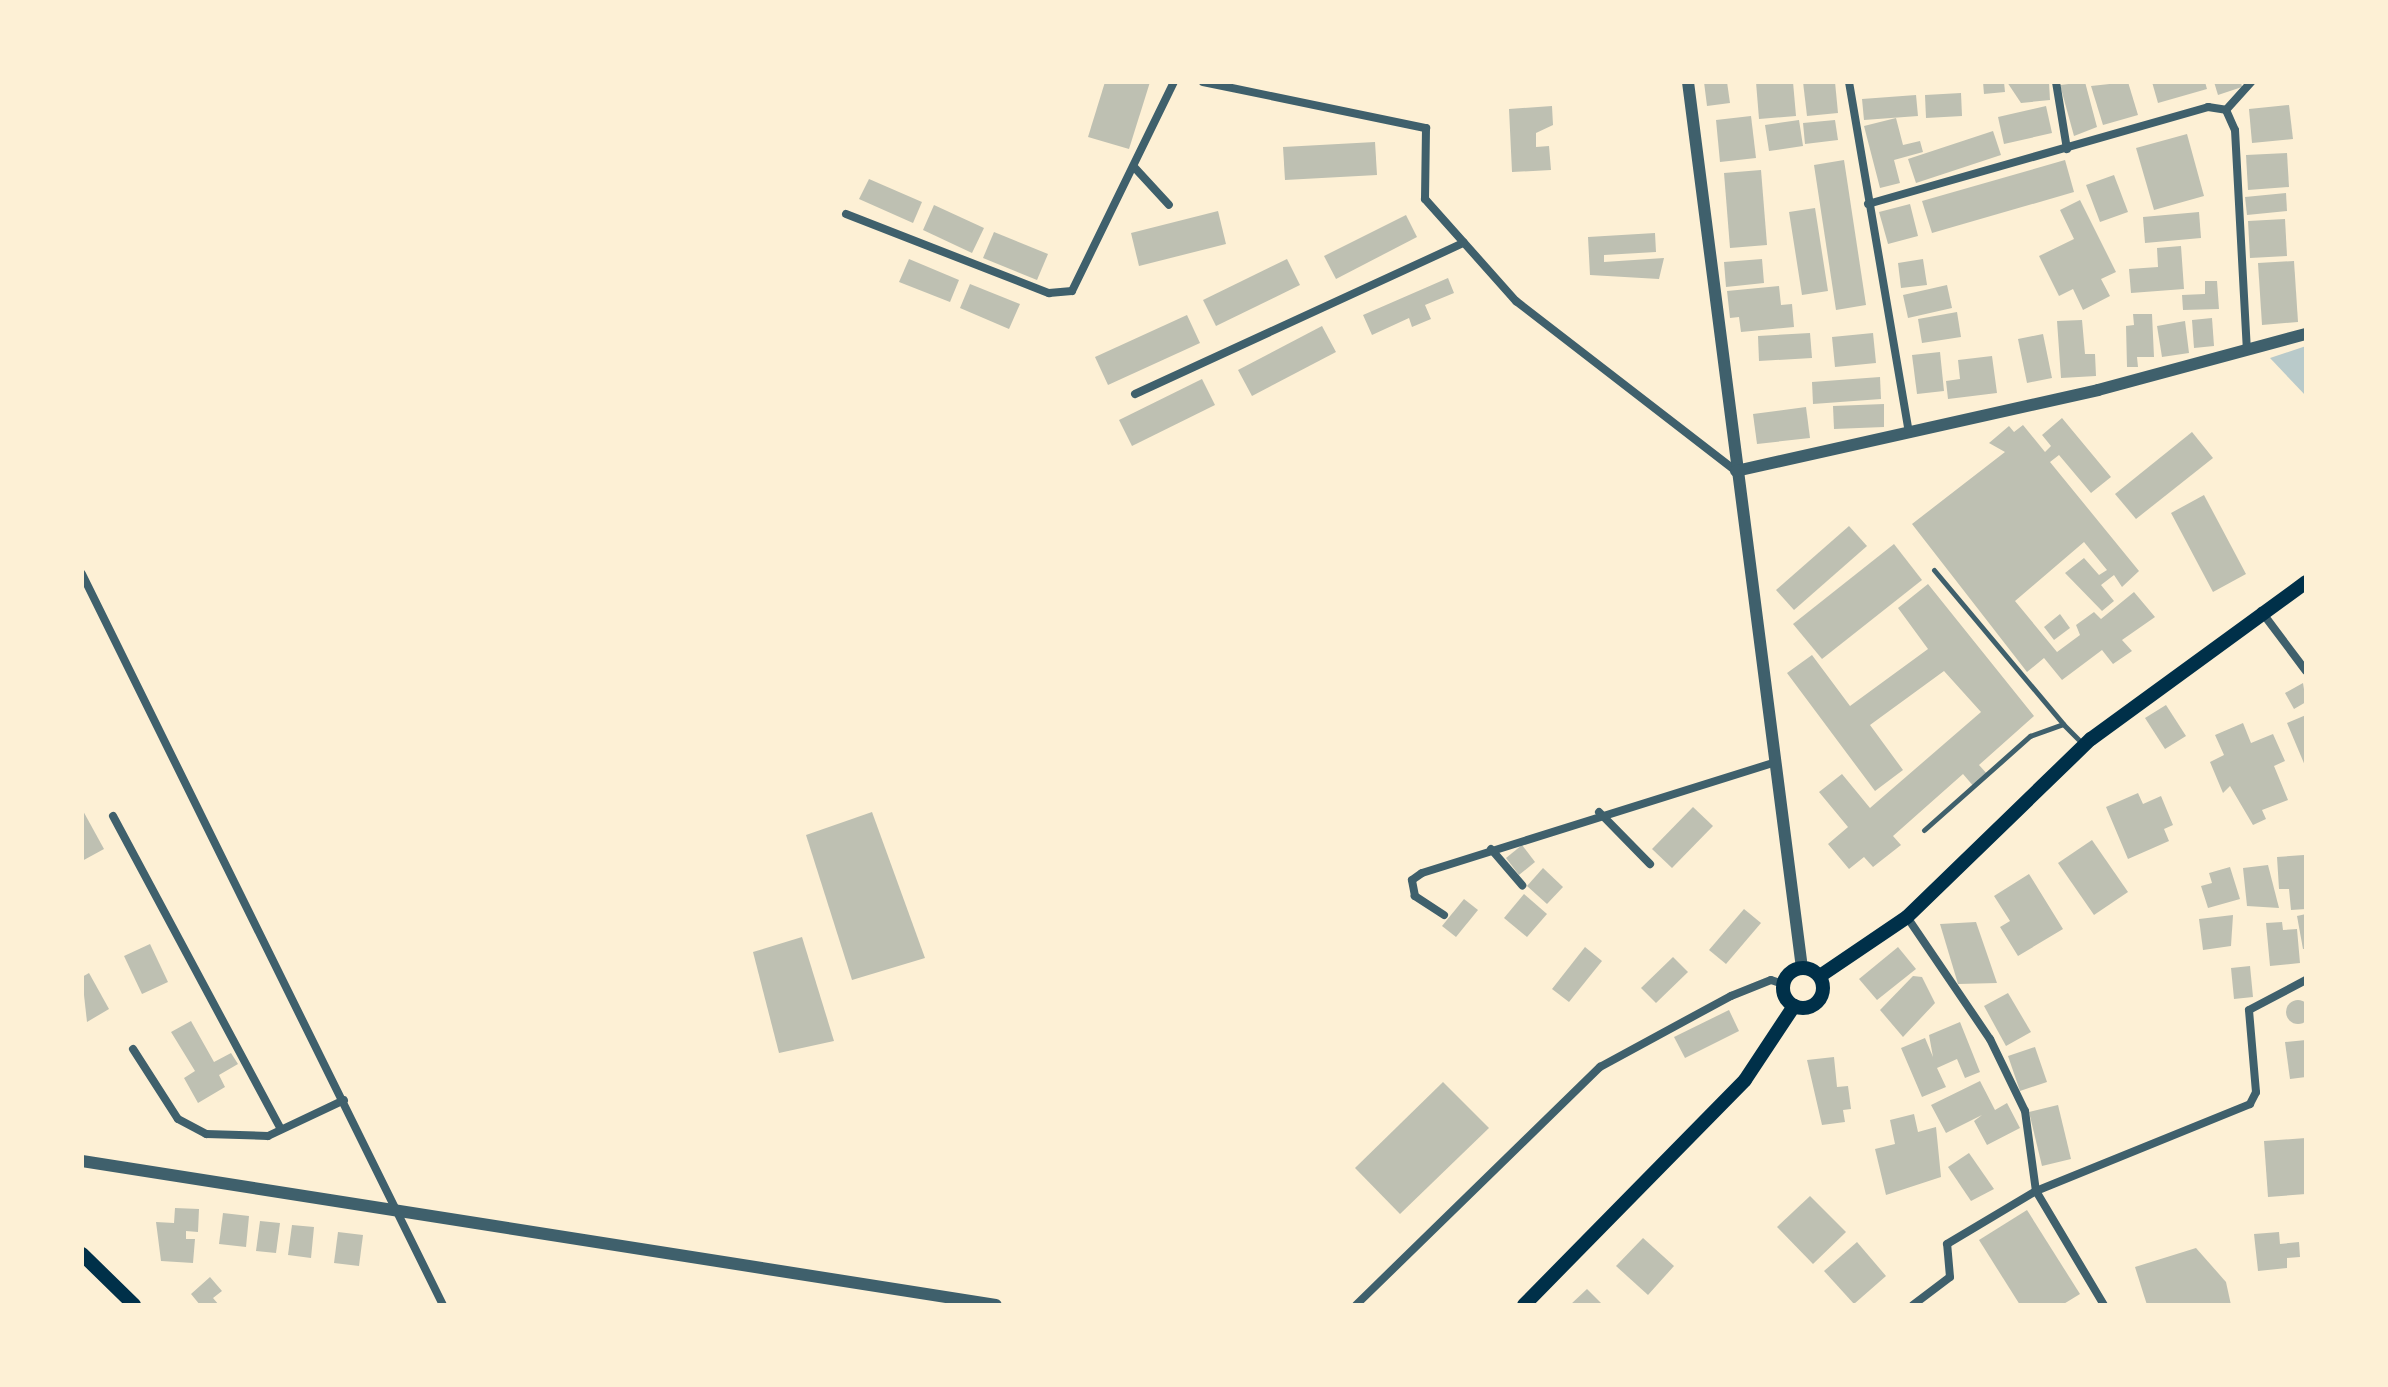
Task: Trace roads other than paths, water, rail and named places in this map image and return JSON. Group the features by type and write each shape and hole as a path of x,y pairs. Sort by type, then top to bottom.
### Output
{"main road":[{"path":"1820,976 1907,917 2085,746 2261,610 2304,585"},
{"path":"1794,1006 1783,984 1802,968 1820,976"},
{"path":"1524,1305 1745,1080 1794,1006 1819,1001 1820,976"},
{"path":"82,1254 134,1305"}],"street":[{"path":"846,214 1049,293 1072,291 1135,168 1174,82"},
{"path":"1203,82 1426,128 1425,199 1516,301 1736,471 1909,434 2247,352 2306,334"},
{"path":"1688,82 1802,968"},
{"path":"1849,82 1909,434"},
{"path":"2056,82 2067,149"},
{"path":"2226,110 2251,82"},
{"path":"1868,204 2208,107 2226,110"},
{"path":"2226,110 2235,130 2247,352"},
{"path":"1135,168 1169,205"},
{"path":"1135,394 1464,243"},
{"path":"82,574 398,1207 443,1305"},
{"path":"2261,610 2306,670"},
{"path":"1444,915 1415,896 1412,880 1599,812 1776,762"},
{"path":"1599,812 1650,864"},
{"path":"113,816 281,1129"},
{"path":"1491,849 1522,885"},
{"path":"1907,917 1990,1039 2025,1111 2036,1191 2104,1305"},
{"path":"1356,1305 1600,1067 1731,996 1771,980 1783,984"},
{"path":"1913,1305 1950,1277 1947,1244 2036,1191 2250,1104 2256,1092 2249,1010 2306,980"},
{"path":"133,1049 178,1119 206,1134 243,1137 281,1129 344,1100"},
{"path":"82,1161 398,1207 996,1305"}],"lane":[{"path":"1934,570 2085,746"},
{"path":"1924,830 2030,736 2063,724"}]}
